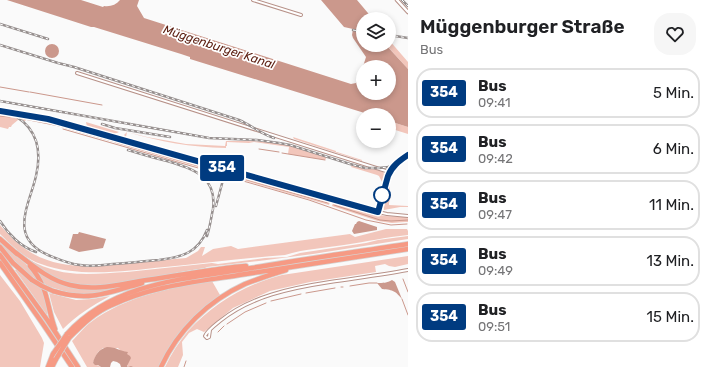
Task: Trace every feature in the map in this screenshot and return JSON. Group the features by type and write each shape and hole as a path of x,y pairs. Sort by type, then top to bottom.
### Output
{"highway":[{"path":"0,239 50,278 69,285 88,288 111,286 218,269 282,263"},
{"path":"48,367 68,336 80,321 93,311 115,298 135,291 177,281 408,244"},
{"path":"0,247 32,280 53,291 80,297 106,294 159,278"},
{"path":"68,336 96,314 111,305 146,292 196,282 408,250"},
{"path":"15,252 40,280 45,292 51,318 59,338"},
{"path":"0,255 78,367"},
{"path":"0,263 72,367"},
{"path":"161,367 170,350 185,329 212,304 244,285 299,266"},
{"path":"52,367 54,357"}],"street":[{"path":"253,0 301,15"},
{"path":"397,0 408,12"},
{"path":"77,73 390,172"},
{"path":"0,111 48,119 378,212 408,216"},
{"path":"378,212 390,172 397,162 408,155"},
{"path":"210,330 237,309 276,293 296,288 408,270"}],"shaded area":[{"path":"396,48 408,62 408,69 392,52 396,52"},
{"path":"0,112 41,120 28,118 25,121 18,120 8,129 0,127"},
{"path":"44,120 329,200 330,202 329,205 115,143 116,141 114,140 46,122"},
{"path":"86,122 119,132 112,134 99,131 87,127"},
{"path":"396,123 408,127 408,134 396,130"},
{"path":"127,132 186,144 225,146 226,141 260,141 279,143 327,157 325,160 288,154 289,147 254,142 227,142 226,148 200,146 188,145 152,139"},
{"path":"293,137 362,160 362,161 294,139"},
{"path":"352,165 383,172 385,176 383,182 379,176 351,167"},
{"path":"388,186 390,187 389,194 391,195 389,205 408,207 384,210 383,206"},
{"path":"335,202 384,216 408,217 408,222 392,223 378,221 332,206"},
{"path":"0,225 20,245 39,257 78,266 104,266 186,258 198,251 201,247 205,247 202,256 213,249 231,246 238,249 350,234 355,237 386,229 407,229 408,235 307,250 285,255 134,270 87,272 71,271 35,262 14,247 0,234"},
{"path":"408,236 408,239 313,254 207,267 92,286 76,285 52,277 37,268 17,252 30,260 60,271 78,274 98,274 287,257 300,253"},
{"path":"0,241 28,266 40,282 18,264 0,244"},
{"path":"408,256 408,264 395,267 385,264 375,266 376,272 310,282 270,291 233,308 204,332 197,329 189,333 182,342 183,355 178,367 165,367 181,339 198,321 231,296 256,284 282,275"},
{"path":"33,268 77,288 136,283 97,293 87,294 67,292 55,289 43,283"},
{"path":"17,269 43,288 48,312 47,315 15,270"},
{"path":"0,275 20,301 42,338 44,343 40,367 0,367"},
{"path":"212,281 220,295 193,318 159,367 128,367 122,352 118,348 103,348 98,352 93,363 101,367 87,367 72,341 91,322 105,313 134,299 164,290"},
{"path":"49,293 76,300 110,296 85,311 63,329 54,312"}],"water":[{"name":"Müggenburger Kanal","path":"7,0 81,0 103,7 113,5 120,0 139,0 137,6 144,18 351,84 356,83 356,100 396,100 396,60 365,60 366,57 363,52 392,52 408,69 408,127 396,123 396,108 356,108 356,110 190,59 190,57 181,54"},
{"path":"321,0 357,0 367,12 356,12 356,42 352,35 353,29 344,27"},
{"path":"49,44 55,44 59,48 59,54 55,58 49,58 45,54 45,48"},
{"path":"359,221 377,227 377,230 354,234 352,231 355,224"},
{"path":"79,232 106,239 103,248 79,252 69,248 73,234 78,234"},
{"path":"392,280 395,282 402,299 394,291 382,289 377,283 385,283"},
{"path":"107,347 128,352 127,354 131,358 127,366 128,367 121,367 120,364 113,361 110,367 95,365 93,363 96,355 102,349"}],"waterway":[{"path":"0,87 29,92"},
{"path":"30,92 102,105"},
{"path":"0,116 10,117"},
{"path":"24,119 59,126 328,203"},
{"path":"63,129 309,200 366,220 391,225 407,224"},
{"path":"259,149 279,152"},
{"path":"282,153 325,160"},
{"path":"334,205 380,220 408,220"},
{"path":"403,279 408,292"},
{"path":"350,286 377,283"},
{"path":"306,293 335,288"},
{"path":"271,301 301,294"},
{"path":"402,299 408,315"},
{"path":"227,324 245,312 266,303"},
{"path":"218,332 224,326"},
{"path":"184,367 186,361"}],"railway":[{"path":"402,0 408,6"},
{"path":"0,24 48,39"},
{"path":"396,36 408,38"},
{"path":"0,45 239,120 274,138"},
{"path":"0,101 209,138 257,140 290,145 365,168 388,167 408,158"},
{"path":"0,109 20,119 28,126 37,143 38,164 36,176 24,220 28,239 36,248 48,255 72,264 88,266 159,260 182,255 194,249 199,244 207,230"},
{"path":"102,124 115,128 170,137"},
{"path":"128,150 186,167 207,181 213,198 213,209 207,236"},
{"path":"216,206 223,180"},
{"path":"0,221 15,240 30,250 36,252"}],"bus line":[{"name":"354","path":"0,111 48,119 378,212 390,172 397,162 408,155"}]}
